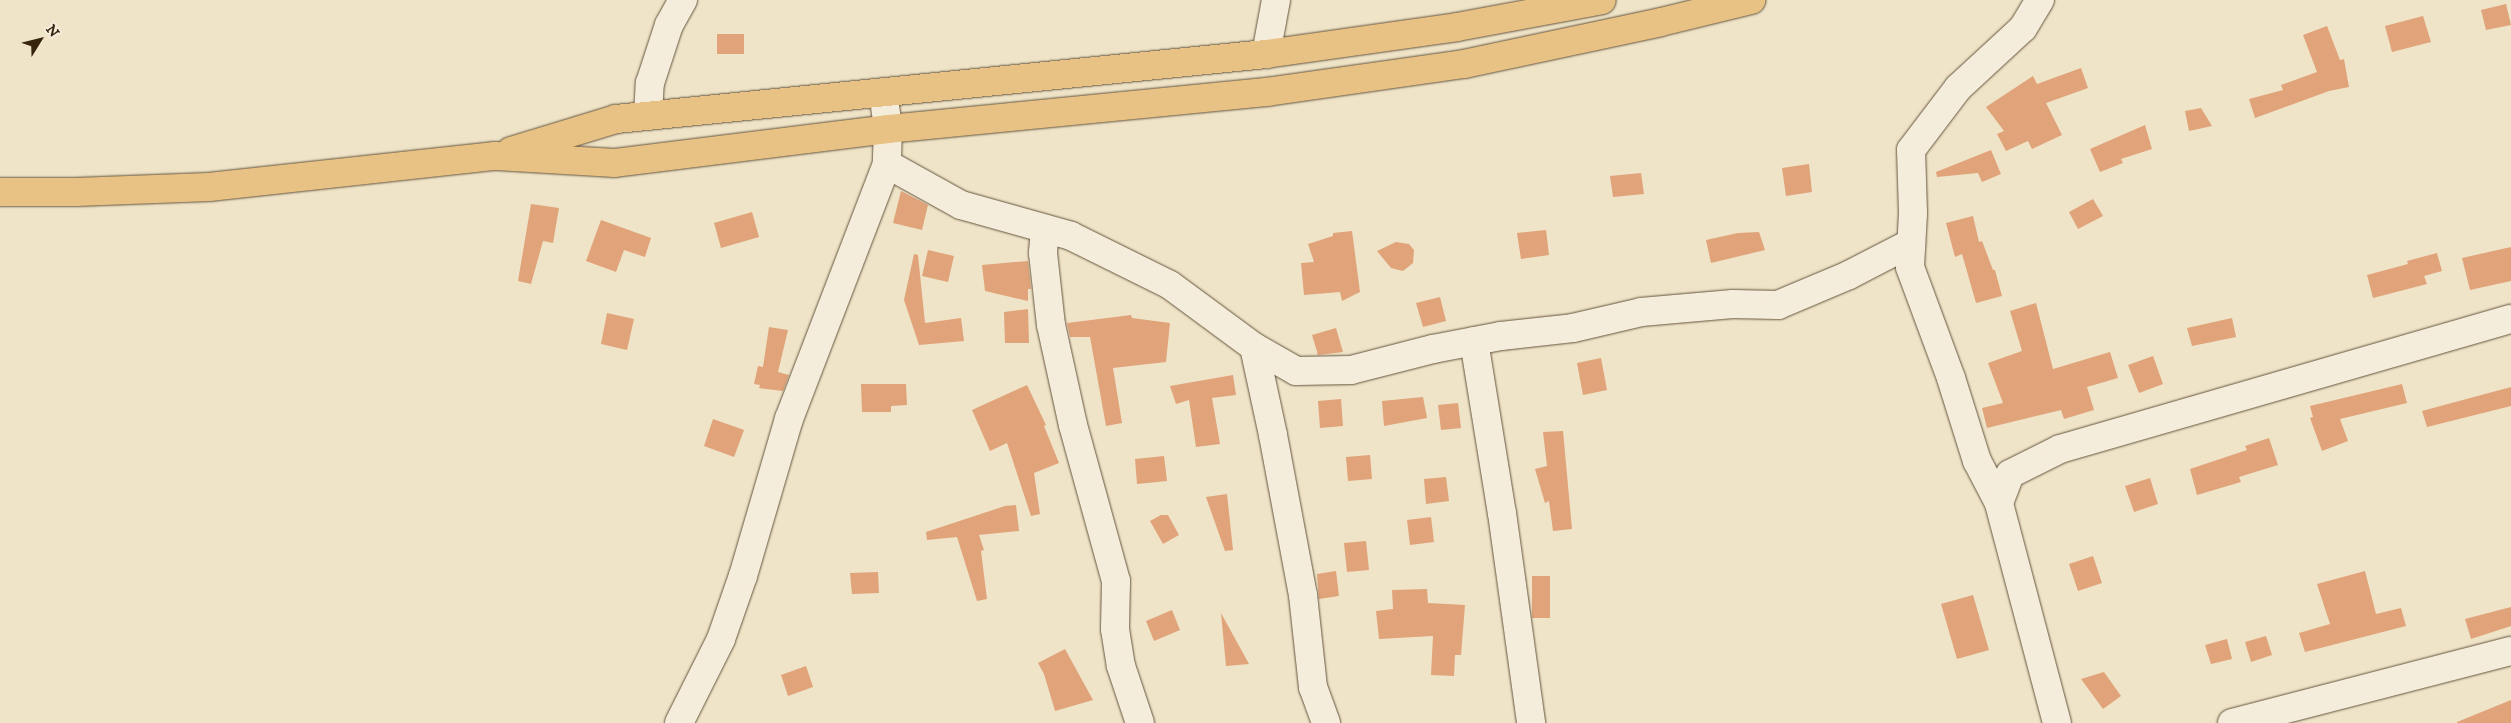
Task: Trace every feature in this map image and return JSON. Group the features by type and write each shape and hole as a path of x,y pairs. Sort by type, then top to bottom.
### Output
{"main road":[{"path":"495,156 616,119 1266,54 1457,27 1602,0"},
{"path":"0,192 76,192 209,187 495,156 615,163 888,130 1267,92 1454,65 1661,22 1751,0"}],"street":[{"path":"648,116 650,83 669,25 683,0"},
{"path":"1266,54 1276,0"},
{"path":"2040,0 2023,28 1958,88 1911,150 1910,267 1951,378 1977,461 1999,503 2057,723"},
{"path":"678,723 721,638 743,576 789,419 887,164 888,130 883,92"},
{"path":"887,164 961,205 1071,236 1170,284 1254,348 1296,371 1351,370 1474,341 1573,328 1641,312 1733,304 1778,305 1849,275 1911,243"},
{"path":"1045,229 1043,253 1051,324 1073,425 1116,581 1115,629 1121,666 1140,723"},
{"path":"1999,503 2010,474 2060,449 2511,319"},
{"path":"1474,341 1503,522 1531,723"},
{"path":"1254,348 1274,435 1303,595 1314,687 1326,723"},
{"path":"2232,723 2511,651"}],"building":[{"path":"2506,4 2511,25 2486,30 2481,10"},
{"path":"2423,16 2431,42 2392,52 2385,26"},
{"path":"2327,26 2340,60 2344,59 2349,87 2329,91 2255,118 2249,99 2283,90 2281,85 2317,72 2303,35"},
{"path":"717,34 744,34 744,54 717,54"},
{"path":"2081,68 2088,88 2046,103 2062,135 2032,149 2028,141 2006,151 1997,134 2004,131 1986,107 2033,76 2037,84"},
{"path":"2201,108 2212,126 2189,131 2185,111"},
{"path":"2145,125 2152,149 2121,159 2123,163 2100,172 2090,149"},
{"path":"1991,150 2001,174 1982,182 1978,173 1937,177 1936,172"},
{"path":"1809,164 1812,192 1786,196 1782,168"},
{"path":"1641,173 1644,194 1613,197 1610,176"},
{"path":"901,191 928,205 922,230 893,223"},
{"path":"2093,199 2103,216 2078,229 2069,212"},
{"path":"531,204 559,208 553,243 543,241 531,284 518,281"},
{"path":"752,212 759,237 721,248 714,223"},
{"path":"1973,216 1979,242 1982,241 1993,270 1995,270 2002,296 1976,303 1962,254 1955,257 1946,223"},
{"path":"601,220 651,238 645,257 624,250 616,272 586,261"},
{"path":"1546,230 1549,255 1521,259 1517,233"},
{"path":"1352,231 1360,292 1342,301 1340,292 1304,295 1301,263 1314,262 1308,244 1333,236 1333,233"},
{"path":"1759,232 1765,250 1711,263 1706,240 1738,233"},
{"path":"1396,242 1409,244 1414,250 1413,263 1403,271 1391,268 1377,251"},
{"path":"2511,247 2511,281 2470,290 2462,258"},
{"path":"928,250 954,256 948,282 922,276"},
{"path":"2437,253 2442,271 2424,276 2427,284 2373,298 2367,275 2408,264 2407,261"},
{"path":"914,254 918,255 925,323 961,318 964,341 919,345 904,300"},
{"path":"1028,261 1031,289 1028,289 1028,301 985,291 982,265"},
{"path":"1440,297 1446,321 1423,327 1416,303"},
{"path":"2036,303 2053,369 2110,352 2118,378 2087,387 2094,410 2064,419 2061,410 1987,428 1982,408 2003,403 1988,363 2022,351 2010,311"},
{"path":"1028,309 1029,343 1005,343 1004,312"},
{"path":"607,313 634,319 627,350 601,344"},
{"path":"1131,315 1132,318 1170,323 1166,362 1113,368 1122,423 1106,426 1090,337 1070,337 1067,323"},
{"path":"2232,318 2236,337 2192,346 2187,328"},
{"path":"769,327 788,330 778,372 789,375 783,391 759,388 760,385 754,384 758,366 763,367"},
{"path":"1336,328 1343,352 1318,355 1312,335"},
{"path":"2153,356 2163,384 2139,393 2128,365"},
{"path":"1601,358 1607,390 1583,395 1577,363"},
{"path":"1233,375 1236,395 1212,398 1220,444 1196,447 1189,400 1176,404 1170,386"},
{"path":"861,384 906,384 907,405 891,406 891,412 862,412"},
{"path":"2402,384 2407,403 2340,419 2348,441 2322,451 2310,418 2313,417 2310,406"},
{"path":"1027,385 1046,425 1044,426 1059,463 1034,473 1040,514 1031,516 1007,443 990,451 972,410"},
{"path":"2511,387 2511,406 2427,427 2422,411"},
{"path":"1423,397 1427,418 1384,426 1382,401"},
{"path":"1341,399 1343,426 1320,428 1318,401"},
{"path":"1458,403 1461,428 1441,430 1438,405"},
{"path":"713,419 744,430 734,457 704,446"},
{"path":"1563,431 1572,529 1553,531 1549,501 1545,503 1535,469 1547,466 1543,432"},
{"path":"2269,438 2278,465 2239,477 2241,482 2197,495 2190,469 2247,450 2245,446"},
{"path":"1370,455 1372,479 1348,481 1346,457"},
{"path":"1164,456 1167,481 1137,484 1135,459"},
{"path":"1446,477 1449,501 1426,504 1424,479"},
{"path":"2150,478 2158,504 2134,512 2125,486"},
{"path":"1227,494 1233,550 1225,551 1206,497"},
{"path":"1016,505 1019,531 979,535 984,550 981,551 987,599 977,601 957,537 927,540 926,532 1005,506"},
{"path":"1161,515 1168,515 1179,535 1163,544 1150,521"},
{"path":"1431,517 1434,542 1410,545 1407,520"},
{"path":"1366,541 1369,570 1347,572 1344,543"},
{"path":"2093,556 2102,583 2078,591 2069,564"},
{"path":"1336,571 1339,596 1319,599 1317,574"},
{"path":"2365,571 2376,614 2401,608 2406,626 2305,652 2299,633 2330,624 2317,584"},
{"path":"878,572 879,593 852,594 850,573"},
{"path":"1532,576 1550,576 1550,618 1532,618"},
{"path":"1427,589 1428,603 1465,605 1461,655 1455,655 1454,676 1431,675 1433,636 1379,639 1376,611 1393,609 1392,590"},
{"path":"1973,595 1989,650 1957,659 1941,604"},
{"path":"2511,607 2511,626 2471,639 2465,619"},
{"path":"1172,610 1180,630 1154,641 1146,621"},
{"path":"1221,613 1249,664 1226,666"},
{"path":"2266,636 2272,655 2251,662 2245,642"},
{"path":"2227,639 2232,659 2211,664 2205,645"},
{"path":"1065,649 1093,700 1055,711 1044,674 1038,663"},
{"path":"806,666 813,687 788,696 781,675"},
{"path":"2104,672 2121,696 2103,709 2081,679"},
{"path":"2511,700 2511,723 2457,723 2457,722"}]}
